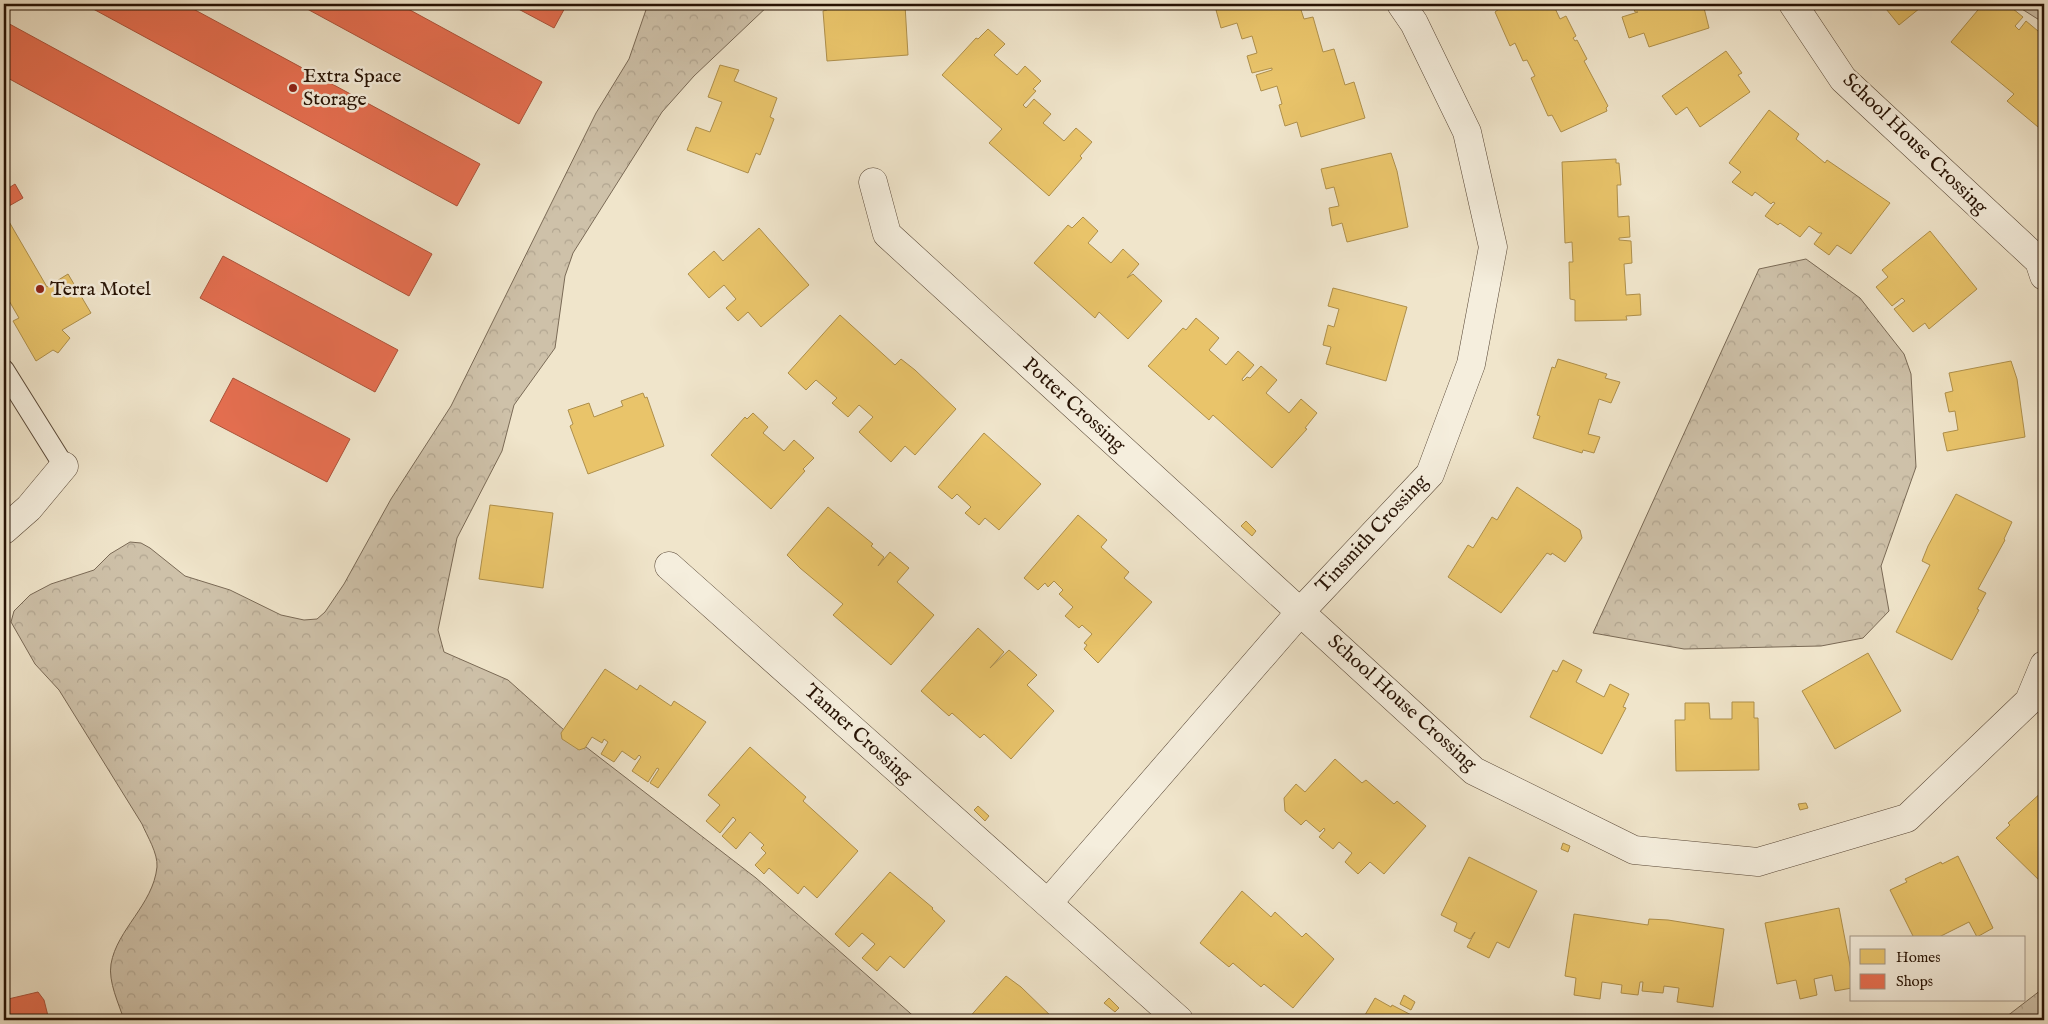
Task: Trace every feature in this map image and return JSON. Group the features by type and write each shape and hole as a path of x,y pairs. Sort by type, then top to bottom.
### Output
{"street":[{"name":"Tinsmith Crossing","path":"1048,903 1301,611 1430,474 1471,364 1493,247 1467,132 1414,23 1401,4"},
{"name":"School House Crossing","path":"1793,4 1843,79 2039,261 2044,276"},
{"name":"Potter Crossing","path":"873,182 888,234 1301,611"},
{"path":"4,530 29,508 64,466"},
{"name":"Tanner Crossing","path":"669,566 1179,1020"},
{"name":"School House Crossing","path":"1301,611 1474,771 1634,850 1758,862 1907,818 2029,701 2044,664"}],"lane":[{"path":"4,370 64,466"}],"green space":[{"path":"648,4 770,4 694,76 662,112 573,253 565,276 555,348 514,405 502,451 457,538 438,630 444,652 508,680 564,730 756,878 918,1020 124,1020 112,985 111,964 120,939 142,905 154,881 157,867 156,856 142,824 59,690 35,664 11,622 14,611 30,595 51,584 94,570 110,554 130,542 141,543 150,548 185,576 230,590 281,615 304,620 317,619 325,612 344,584 391,499 451,406 596,113 629,59"},
{"path":"2014,4 2044,4 2044,23"},
{"path":"1806,259 1860,298 1904,354 1911,374 1916,467 1881,566 1889,611 1863,638 1821,646 1684,649 1593,633 1759,269"},
{"path":"2044,986 2044,1020 2002,1020 2026,1002"}],"building: Homes":[{"path":"827,4 848,4 848,9 880,7 880,4 905,5 908,55 827,61 823,11 827,10"},
{"path":"1231,4 1299,4 1304,19 1313,17 1323,52 1334,49 1345,85 1354,82 1365,118 1301,137 1297,122 1285,126 1279,105 1282,104 1277,86 1261,91 1256,75 1272,70 1272,68 1252,73 1247,56 1257,53 1252,36 1242,39 1237,23 1221,28 1216,10"},
{"path":"1497,4 1553,4 1560,19 1566,16 1576,36 1573,38 1575,41 1577,40 1587,59 1584,61 1608,106 1606,108 1607,111 1561,132 1552,115 1548,116 1531,78 1535,76 1527,60 1523,61 1515,43 1510,46 1495,12 1499,9"},
{"path":"1632,4 1703,4 1709,28 1649,47 1644,33 1629,38 1622,17 1638,12 1635,12"},
{"path":"1882,4 1925,4 1899,25"},
{"path":"1983,4 1991,7 1994,4 2007,4 2023,17 2015,26 2019,30 2026,21 2044,36 2042,49 2044,56 2041,59 2044,62 2044,132 2007,101 2014,94 1951,42"},
{"path":"988,29 1005,44 994,55 1017,75 1025,66 1041,81 1033,89 1036,91 1023,105 1026,108 1034,99 1051,114 1043,123 1064,141 1076,128 1092,142 1080,156 1082,158 1049,196 989,143 1002,129 942,75 976,38 978,39"},
{"path":"1726,51 1742,73 1738,75 1750,92 1700,127 1687,107 1676,115 1662,96"},
{"path":"720,65 739,70 734,81 777,98 770,117 774,119 760,155 756,153 748,173 687,150 696,127 710,132 722,102 708,97"},
{"path":"1769,110 1799,134 1796,139 1825,163 1827,160 1890,203 1851,254 1837,245 1829,255 1814,244 1822,233 1809,226 1800,237 1780,223 1778,225 1765,216 1775,203 1771,204 1755,192 1752,196 1732,182 1741,172 1729,163"},
{"path":"1391,153 1397,171 1408,227 1347,242 1342,223 1332,226 1329,208 1339,206 1334,187 1326,189 1321,169"},
{"path":"1616,159 1616,163 1619,163 1621,185 1617,185 1618,217 1629,216 1630,237 1619,238 1619,240 1631,241 1632,263 1624,264 1626,295 1640,294 1641,315 1626,316 1627,320 1575,321 1575,300 1570,299 1569,262 1573,262 1572,242 1565,243 1562,162"},
{"name":"Terra Motel","path":"4,213 47,287 68,274 91,313 62,330 70,338 58,353 53,350 36,361 13,321 19,318 4,292"},
{"path":"1083,217 1098,231 1088,243 1111,263 1123,249 1139,264 1127,278 1133,274 1162,301 1128,339 1099,312 1095,318 1034,263 1068,225 1072,228"},
{"path":"759,228 809,285 761,327 748,312 738,321 726,308 736,299 724,285 709,298 688,274 714,251 723,261"},
{"path":"1930,231 1977,289 1929,329 1925,323 1913,332 1894,309 1905,301 1902,298 1892,306 1876,287 1888,277 1882,270"},
{"path":"1333,288 1407,307 1386,381 1326,364 1331,347 1323,345 1328,325 1334,327 1339,309 1328,306"},
{"path":"840,315 895,365 901,359 915,370 956,409 915,455 905,446 891,462 859,432 873,417 859,405 848,417 832,403 837,398 816,380 806,390 788,373"},
{"path":"1196,318 1219,338 1209,350 1226,365 1238,351 1254,365 1242,379 1243,381 1247,377 1250,378 1261,366 1277,380 1266,393 1289,413 1301,399 1317,413 1305,428 1307,429 1272,468 1213,415 1209,420 1148,366 1183,328 1186,330"},
{"path":"1558,359 1607,374 1605,378 1620,382 1611,403 1599,399 1588,434 1600,437 1594,453 1583,450 1582,453 1533,438 1540,416 1537,415 1552,367 1555,368"},
{"path":"2011,361 2017,379 2025,437 1947,451 1943,433 1958,430 1955,411 1949,412 1945,393 1953,391 1949,373"},
{"path":"643,393 645,398 647,397 664,446 588,474 570,426 573,424 568,410 589,403 594,417 623,406 621,401"},
{"path":"753,413 768,427 763,433 784,451 794,440 814,458 771,509 711,455 745,417 747,419"},
{"path":"984,433 1041,484 999,530 985,518 979,525 965,513 971,507 957,494 952,499 938,487"},
{"path":"1517,487 1580,530 1582,538 1565,562 1552,553 1551,555 1547,553 1501,613 1448,577 1468,545 1473,548 1492,517 1497,520"},
{"path":"1956,494 2012,522 2005,540 1978,589 1986,593 1977,609 1979,610 1952,660 1896,632 1930,565 1922,561 1928,546"},
{"path":"490,505 553,513 543,588 479,579"},
{"path":"828,507 873,544 871,546 884,557 878,566 890,552 909,568 897,582 934,615 891,665 833,615 843,604 787,555"},
{"path":"1078,515 1107,540 1101,547 1129,572 1124,578 1152,602 1098,663 1084,649 1087,645 1084,643 1092,634 1082,625 1079,628 1065,616 1073,607 1059,594 1063,590 1054,581 1048,587 1045,583 1038,590 1024,578"},
{"path":"1246,521 1256,531 1252,536 1241,526"},
{"path":"978,628 1004,652 990,668 1009,650 1037,675 1027,685 1054,711 1011,759 984,734 980,738 952,713 949,716 921,691"},
{"path":"1868,653 1901,711 1835,749 1802,691"},
{"path":"1563,660 1582,670 1576,682 1604,697 1610,684 1629,694 1623,707 1626,708 1602,754 1530,717 1553,670 1557,672"},
{"path":"605,669 637,690 640,685 671,706 674,701 706,722 658,788 650,783 659,769 657,768 648,782 632,771 641,757 639,755 635,760 622,751 614,762 601,754 608,742 604,739 602,743 592,737 585,748 579,750 562,739 561,733"},
{"path":"1732,702 1754,702 1754,718 1758,718 1759,770 1676,771 1675,720 1685,720 1685,703 1709,703 1710,719 1732,719"},
{"path":"750,747 806,797 803,801 858,851 817,898 804,886 798,894 769,868 764,874 755,865 766,853 761,848 764,845 750,832 736,849 722,836 736,820 733,817 720,833 706,821 720,805 708,795"},
{"path":"1335,759 1362,783 1366,780 1394,804 1397,801 1426,826 1384,874 1370,862 1358,874 1345,862 1352,853 1339,842 1333,849 1319,837 1325,830 1324,828 1320,832 1306,820 1301,825 1285,811 1284,798 1296,784 1305,792"},
{"path":"2044,790 2044,885 1996,838 2010,825 2008,823"},
{"path":"1806,803 1808,808 1800,810 1798,804"},
{"path":"978,806 989,816 985,821 974,810"},
{"path":"1563,843 1570,846 1568,852 1561,849"},
{"path":"1958,856 1993,928 1976,936 1969,922 1941,936 1913,936 1890,890 1907,882 1905,879 1941,862 1942,864"},
{"path":"1469,857 1537,891 1509,948 1497,942 1489,958 1467,947 1475,932 1470,939 1454,931 1457,923 1441,915"},
{"path":"890,872 933,908 945,921 904,968 890,956 877,971 862,958 875,944 862,933 849,947 835,934"},
{"path":"1242,891 1271,917 1275,912 1302,937 1306,933 1334,959 1293,1008 1264,984 1261,987 1233,963 1229,967 1200,943"},
{"path":"1839,908 1850,966 1850,988 1835,991 1832,975 1814,979 1817,995 1800,999 1796,980 1777,984 1765,923"},
{"path":"1574,914 1648,925 1649,919 1668,920 1724,929 1713,1007 1677,1002 1679,988 1664,986 1663,993 1642,991 1643,982 1640,982 1638,995 1621,993 1622,985 1602,982 1600,999 1574,995 1576,978 1565,976"},
{"path":"1006,976 1021,987 1055,1020 967,1020"},
{"path":"1404,995 1415,1002 1411,1010 1400,1004"},
{"path":"1109,998 1119,1008 1115,1012 1104,1003"},
{"path":"1375,998 1391,1007 1392,1005 1421,1020 1362,1020"}],"building: Shops":[{"path":"84,4 184,4 480,164 457,206"},
{"path":"298,4 399,4 542,82 519,124"},
{"path":"509,4 567,4 554,28"},
{"path":"4,21 432,254 409,296 4,76"},
{"path":"15,184 23,198 9,206 4,198 4,191"},
{"path":"223,256 398,350 375,392 200,298"},
{"path":"233,378 350,439 327,482 210,421"},
{"path":"38,992 44,1000 49,1020 4,1020 4,1000"}],"place":[{"name":"Extra Space Storage","path":"293,88"},
{"name":"Terra Motel","path":"40,289"}]}
